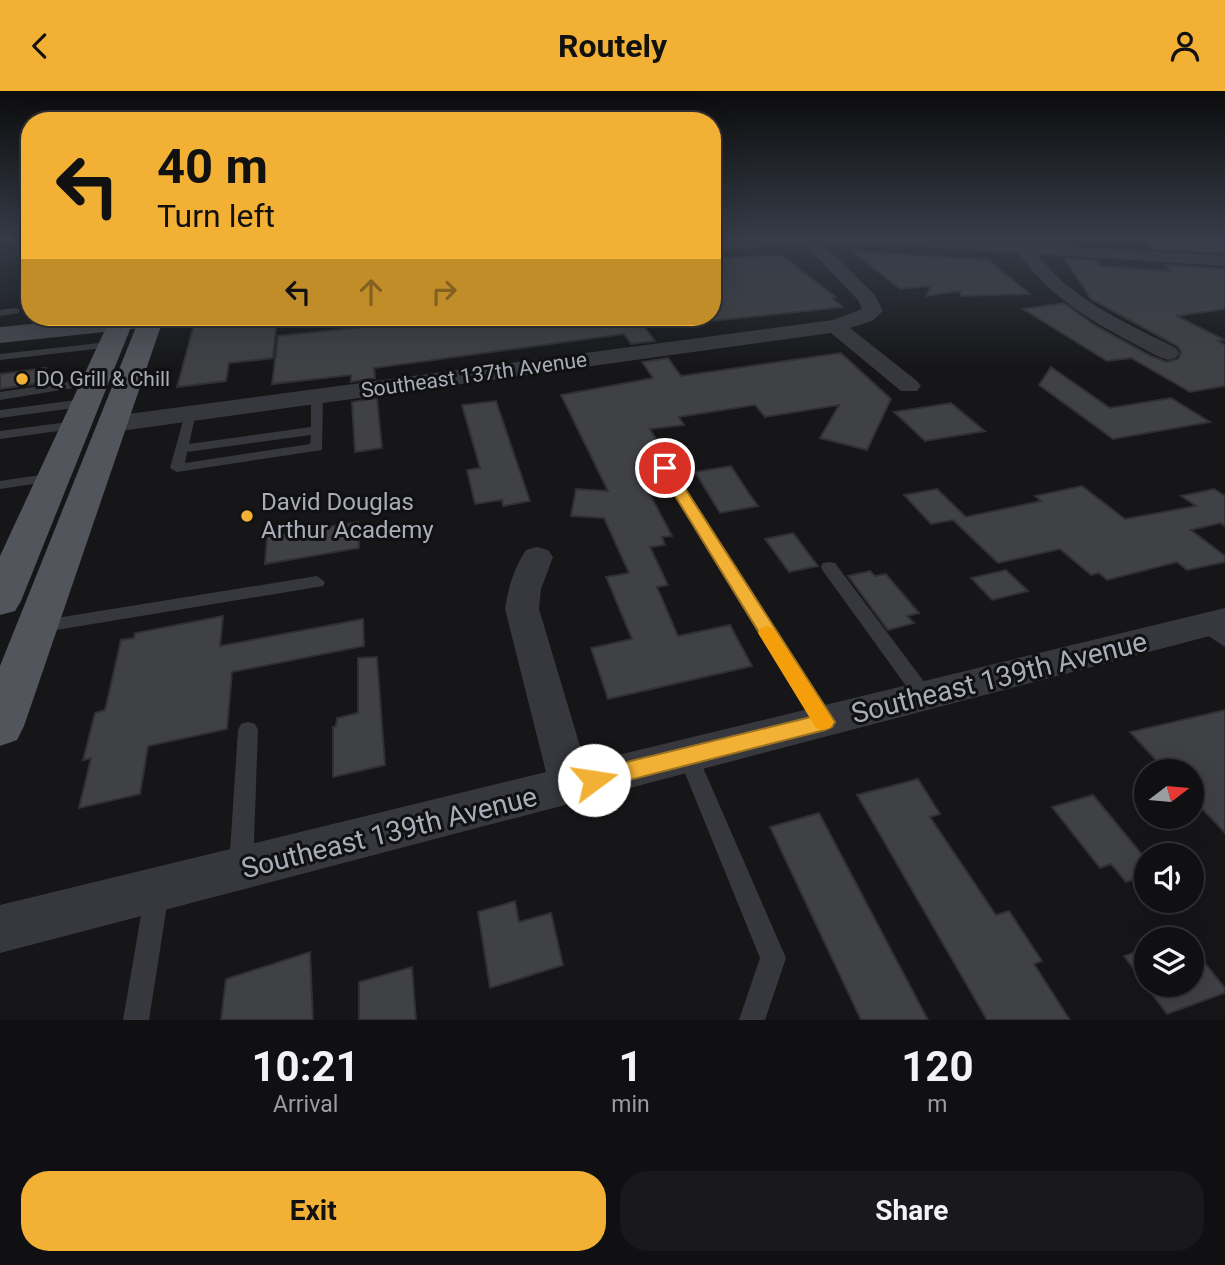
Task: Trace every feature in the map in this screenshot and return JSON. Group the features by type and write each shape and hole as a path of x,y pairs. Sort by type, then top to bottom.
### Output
{"main road":[{"path":"1,598 54,477 92,408 147,326"},
{"path":"0,726 36,628 92,408 117,328"}],"street":[{"name":"Southeast 137th Avenue","path":"92,408 190,413 835,326 865,317 873,311 872,305 849,281"},
{"path":"1053,281 1100,315 1168,353"},
{"path":"835,326 909,386"},
{"path":"0,335 117,328"},
{"path":"537,557 524,589 522,609 571,786"},
{"name":"Southeast 139th Avenue","path":"0,929 925,696 1218,628"}],"lane":[{"path":"0,313 15,311"},
{"path":"0,357 117,328"},
{"path":"0,396 92,408"},
{"path":"190,413 177,468 317,447 317,396"},
{"path":"0,414 92,408"},
{"path":"0,435 92,408"},
{"path":"665,468 825,722"},
{"path":"0,485 54,477"},
{"path":"829,567 925,696"},
{"path":"36,628 317,582"},
{"path":"240,869 248,730"},
{"path":"688,756 773,958 752,1020"},
{"path":"136,1020 158,890"}],"building":[{"path":"721,281 816,281 836,297 832,298 843,307 721,320"},
{"path":"890,281 1014,281 1030,294 961,296 960,291 926,296 931,286 900,289"},
{"path":"1079,281 1225,281 1225,309 1177,316 1225,340 1218,341 1225,345 1225,386 1190,392 1131,358 1107,361 1023,309 1064,303 1096,326 1151,356 1167,362 1178,359 1181,352 1177,346 1091,299"},
{"path":"194,326 276,326 273,358 229,363 226,381 177,387"},
{"path":"373,326 644,326 655,341 631,344 624,334 374,368 375,378 351,382 351,375 272,384 278,336"},
{"path":"841,353 891,399 867,450 820,438 839,405 765,417 755,405 679,417 684,425 650,429 669,461 635,466 672,536 662,537 665,545 650,547 668,585 657,587 678,636 730,625 752,666 608,699 591,648 632,639 606,577 629,573 604,518 571,516 576,489 608,491 561,395 653,378 642,362 668,358 681,376"},
{"path":"1051,367 1110,408 1171,398 1210,422 1113,439 1039,385"},
{"name":"DQ Grill & Chill","path":"46,368 41,383 0,389 0,374"},
{"path":"377,398 382,448 355,452 352,402"},
{"path":"496,401 530,501 503,506 502,500 475,504 467,470 480,468 462,405"},
{"path":"951,403 985,431 925,441 894,412"},
{"path":"731,466 758,506 720,513 695,472"},
{"path":"1082,486 1125,519 1196,506 1181,496 1214,489 1225,496 1225,526 1220,523 1191,530 1225,556 1225,562 1187,570 1177,562 1107,580 1099,573 1091,575 1060,549 998,563 953,520 931,524 904,495 937,489 966,517 1041,501 1035,496"},
{"path":"358,522 359,548 265,564 267,537"},
{"path":"793,533 818,566 789,572 765,539"},
{"path":"1006,570 1028,591 992,600 971,578"},
{"path":"870,571 875,576 886,574 919,613 907,616 914,623 888,630 848,576"},
{"path":"223,616 220,646 363,619 364,646 232,672 227,729 148,746 140,794 79,808 91,758 83,760 95,713 105,710 121,640 134,638 135,633"},
{"path":"377,657 385,765 333,777 333,727 336,726 337,718 358,713 358,658"},
{"path":"1225,710 1225,833 1204,811 1204,759 1155,759 1130,732"},
{"path":"918,779 940,814 930,817 996,915 1009,911 1042,961 1034,964 1070,1020 987,1020 857,795"},
{"path":"1093,795 1134,845 1134,879 1126,882 1111,864 1100,868 1052,807"},
{"path":"819,813 928,1020 861,1020 770,827"},
{"path":"515,901 519,922 551,913 563,965 490,988 478,912"},
{"path":"310,952 313,1020 221,1020 226,979"},
{"path":"1134,953 1134,969 1124,956"},
{"path":"1204,962 1225,988 1225,993 1167,1014 1154,997 1204,997"},
{"path":"412,967 416,1020 359,1020 359,982"}],"slow traffic":[{"path":"767,633 823,722"}],"place":[{"name":"DQ Grill & Chill","path":"22,379"},
{"name":"David Douglas Arthur Academy","path":"247,516"}],"route":[{"path":"594,780 825,722 665,468"}]}
